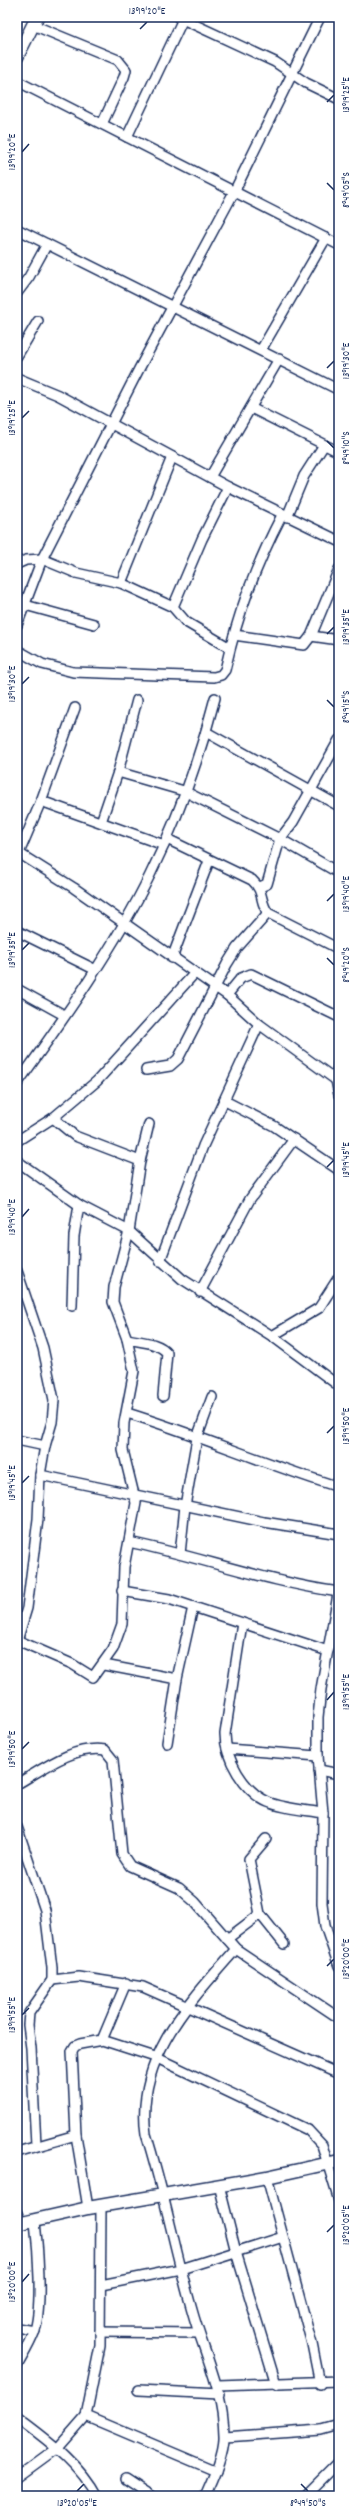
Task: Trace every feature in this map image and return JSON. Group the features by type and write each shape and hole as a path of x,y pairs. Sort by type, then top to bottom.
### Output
{"street":[{"path":"17,625 42,559 173,306 234,192 291,73 320,17"},
{"path":"127,137 180,18 275,62 306,83 339,99"},
{"path":"17,57 35,21 118,60 126,70 102,124"},
{"path":"17,81 339,245"},
{"path":"17,229 339,390"},
{"path":"261,350 326,238"},
{"path":"17,293 47,244"},
{"path":"17,356 38,321"},
{"path":"210,477 279,359"},
{"path":"17,378 58,395 228,487 284,516 339,541"},
{"path":"251,408 339,452"},
{"path":"17,650 42,664 72,672 214,677 221,675 225,670 234,635 259,560 284,516 304,476 324,445"},
{"path":"121,583 172,457"},
{"path":"173,607 202,539 228,487"},
{"path":"17,564 26,560 42,559 76,573 121,583 173,607 186,622 230,648"},
{"path":"234,635 303,646 310,636 339,569"},
{"path":"25,604 94,624"},
{"path":"310,636 339,640"},
{"path":"17,1084 123,924 165,842 206,732 215,698"},
{"path":"101,822 118,772 136,700"},
{"path":"75,708 41,801 18,853 74,888 194,974 227,995 259,1024 338,1088"},
{"path":"206,732 289,780 312,790 339,806"},
{"path":"260,887 267,884 280,839 293,822 336,751 339,740"},
{"path":"118,772 184,791 280,839 339,872"},
{"path":"41,801 165,842 252,880 260,887 263,906 268,913 339,949"},
{"path":"172,958 209,861"},
{"path":"146,1070 170,1066 178,1060 237,948 268,913"},
{"path":"17,931 94,969"},
{"path":"17,1141 54,1118 98,1081 194,974"},
{"path":"227,995 241,978 251,974 339,1017"},
{"path":"17,990 64,1015"},
{"path":"160,1261 203,1146 225,1101 259,1024"},
{"path":"338,1088 339,1061"},
{"path":"225,1101 294,1139 339,1170"},
{"path":"54,1118 75,1136 140,1161"},
{"path":"17,1271 43,1348 54,1400 52,1422 45,1446 40,1475 38,1519 27,1608 17,1641 72,1664 90,1677 95,1676 104,1665 113,1649 122,1624 124,1567 136,1503 123,1450 134,1371 127,1339 114,1302 114,1295 118,1270 129,1231 140,1161 150,1124"},
{"path":"200,1292 250,1199 294,1139"},
{"path":"17,1161 79,1205 129,1231 160,1261 200,1292 272,1336 339,1386"},
{"path":"72,1306 74,1236 79,1205"},
{"path":"272,1336 319,1308 339,1277"},
{"path":"127,1339 156,1345 163,1348 167,1353 163,1396"},
{"path":"180,1554 185,1506 197,1438 212,1397"},
{"path":"127,1413 172,1427 197,1438 339,1487"},
{"path":"17,1440 45,1446"},
{"path":"40,1475 135,1494 185,1506 339,1534"},
{"path":"129,1542 300,1586 339,1591 318,1717 318,1756 323,1813 323,1911 325,1926 339,1966"},
{"path":"122,1591 169,1599 328,1651"},
{"path":"167,1743 177,1679 193,1607"},
{"path":"242,1623 225,1734 227,1749 234,1767 242,1779 266,1801 323,1813"},
{"path":"104,1665 177,1679"},
{"path":"17,1784 61,1760 80,1752 95,1749 105,1750 113,1760 122,1854 125,1861 146,1874 179,1888 195,1902 236,1949 339,2018"},
{"path":"227,1749 318,1756"},
{"path":"319,1770 339,1774"},
{"path":"17,1827 45,1910 52,1980 35,2002 28,2019 36,2145"},
{"path":"266,1839 249,1859 260,1914 284,1944"},
{"path":"227,1939 260,1914"},
{"path":"205,2496 216,2471 224,2437 219,2390 198,2333 144,2124 150,2072 155,2057 186,2007 236,1949"},
{"path":"52,1980 79,1977 126,1983 168,1996 186,2007 339,2074"},
{"path":"102,2040 126,1983"},
{"path":"88,2208 76,2135 72,2051 75,2046 80,2044 102,2040 155,2057 308,2130 322,2145 334,2162 339,2201"},
{"path":"17,2152 36,2145 76,2135"},
{"path":"18,2220 35,2221 88,2208 101,2207 267,2177 334,2162"},
{"path":"267,2177 312,2344 320,2384"},
{"path":"219,2185 236,2252 276,2384"},
{"path":"17,2478 58,2448 86,2416 95,2375 100,2332 101,2207"},
{"path":"17,2366 35,2332 38,2262 35,2221"},
{"path":"101,2285 181,2269 283,2237"},
{"path":"17,2328 35,2332"},
{"path":"100,2332 198,2333"},
{"path":"138,2390 219,2390 276,2384 320,2384 339,2382"},
{"path":"86,2416 216,2471"},
{"path":"17,2417 58,2448 86,2478 97,2496"},
{"path":"224,2437 321,2430 339,2425"},
{"path":"305,2496 339,2462"},
{"path":"126,2479 152,2496"}]}
